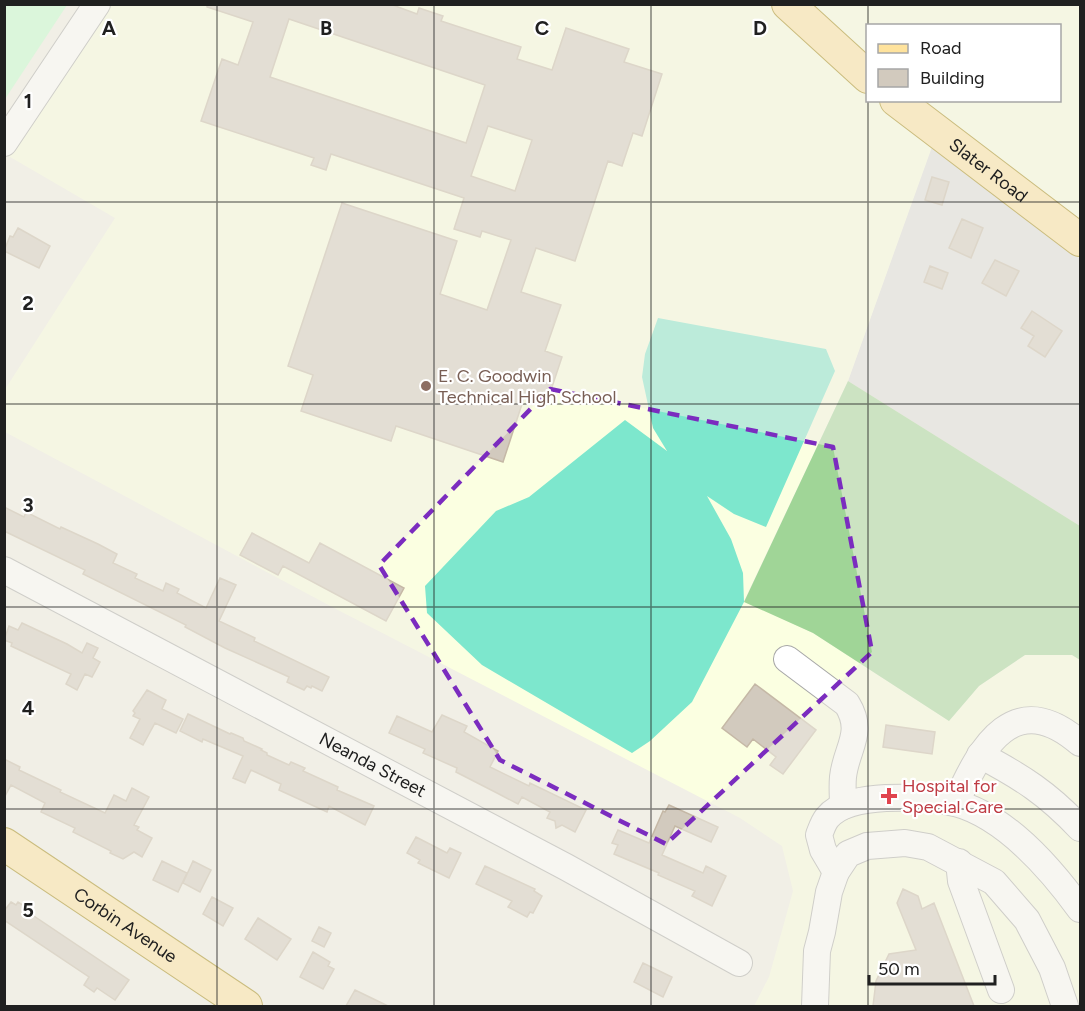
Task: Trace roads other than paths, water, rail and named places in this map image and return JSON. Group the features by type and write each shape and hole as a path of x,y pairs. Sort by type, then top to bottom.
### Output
{"main road":[{"path":"788,4 866,76"},
{"name":"Slater Road","path":"899,102 1080,240"},
{"name":"Corbin Avenue","path":"4,844 246,1006"}],"street":[{"path":"4,142 97,4"},
{"name":"Neanda Street","path":"4,570 566,867 739,963"},
{"path":"787,659 847,704 852,713 855,722 855,737 843,776 843,806"},
{"path":"956,803 980,755 1001,731 1018,720 1038,720 1055,725 1080,743"},
{"path":"980,755 1018,775 1056,803 1080,828"},
{"path":"836,872 823,850 819,835 827,818 843,806 870,799 912,797 956,803 981,813 1021,841 1060,882 1080,909"},
{"path":"815,1006 817,951 829,892 836,872 848,854 867,846 887,843 906,843 928,847 994,882 1027,920 1052,968 1065,1006"},
{"path":"959,862 961,881 1001,990"}],"place":[{"name":"E. C. Goodwin Technical High School","path":"426,386"},
{"name":"Hospital for Special Care","path":"889,796"}]}
